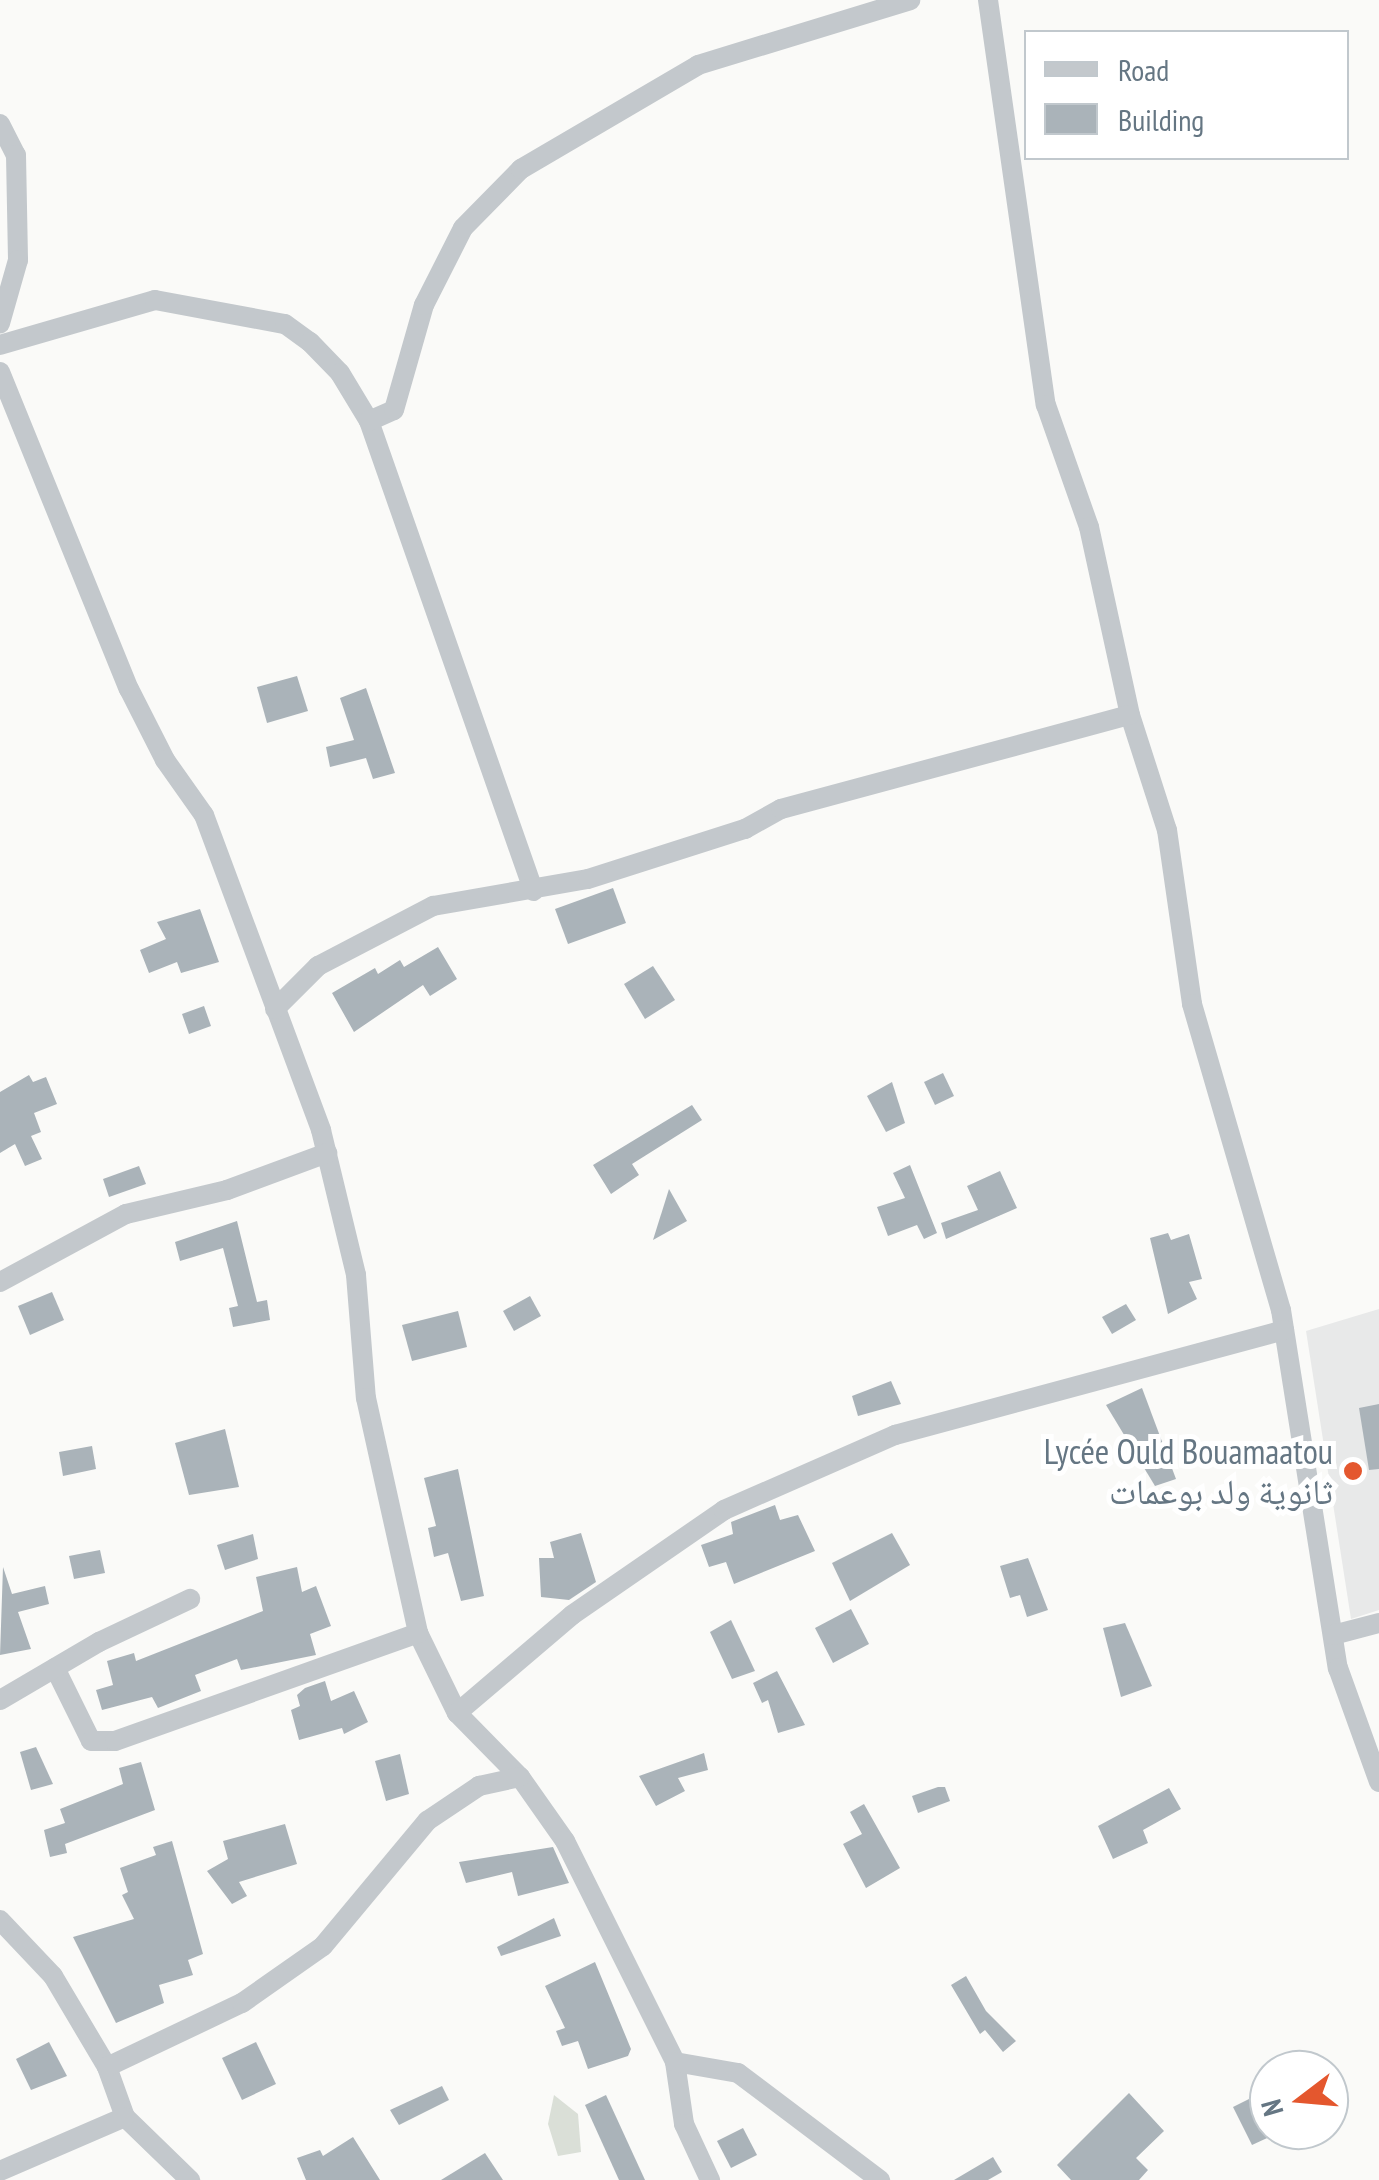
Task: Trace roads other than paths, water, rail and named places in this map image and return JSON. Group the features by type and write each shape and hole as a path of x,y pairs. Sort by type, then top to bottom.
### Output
{"street":[{"path":"368,420 394,410 424,305 463,228 520,168 698,66 910,0"},
{"path":"988,0 1046,405 1089,527 1130,715 1167,830 1192,1004 1284,1330 1332,1635 1346,1700 1379,1782"},
{"path":"0,124 16,155 18,260 0,323"},
{"path":"0,345 155,300 285,324 340,373 368,420 534,891"},
{"path":"0,372 129,689 165,760 204,815 327,1153 356,1274 366,1398 418,1633 457,1713 520,1777 565,1841 675,2062 684,2124 710,2180"},
{"path":"275,1009 318,966 433,906 534,891 745,829 781,810 856,787 1130,715"},
{"path":"0,1282 126,1214 227,1190 327,1153"},
{"path":"457,1713 572,1615 724,1510 896,1436 1284,1330"},
{"path":"0,1700 190,1598"},
{"path":"1332,1635 1379,1623"},
{"path":"55,1668 91,1741 115,1741 418,1633"},
{"path":"107,2067 242,2003 324,1946 427,1822 479,1786 520,1777"},
{"path":"0,1920 54,1976 107,2067 125,2118 190,2180"},
{"path":"675,2062 738,2073 880,2180"},
{"path":"0,2172 125,2118"}],"place":[{"name":"Lycée Ould Bouamaatou ثانوية ولد بوعمات","path":"1353,1471"}]}
